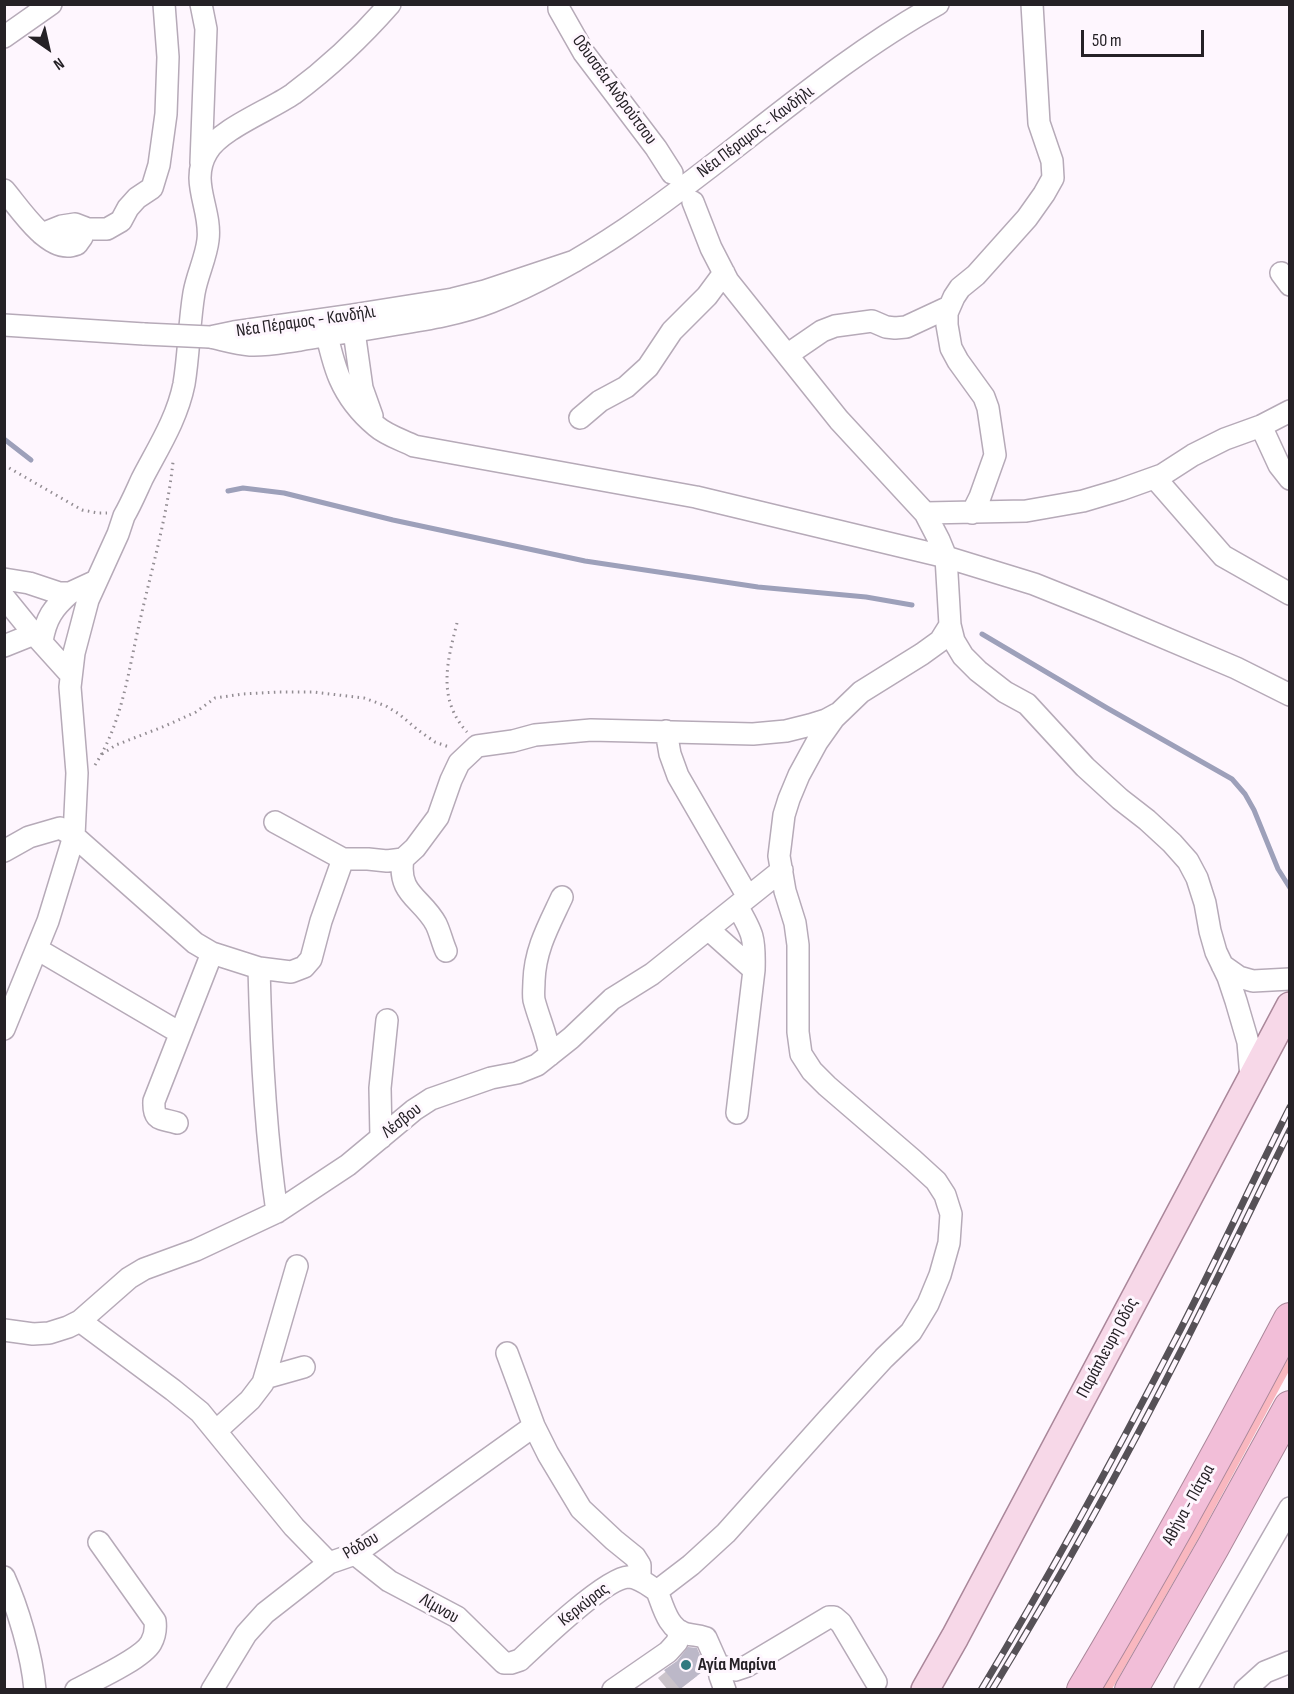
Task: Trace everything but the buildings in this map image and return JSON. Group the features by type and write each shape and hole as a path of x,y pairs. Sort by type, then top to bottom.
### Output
{"highway":[{"name":"Αθήνα - Πάτρα","path":"1083,1689 1178,1527 1290,1319"},
{"path":"1131,1689 1290,1407"}],"main road":[{"name":"Παράπλευρη Οδός","path":"925,1689 956,1637 1290,1006"}],"street":[{"path":"4,37 51,4"},
{"path":"4,190 42,234 75,224 88,229 107,229 120,221 137,198 152,188 159,165 166,114 168,57 164,4"},
{"path":"4,1029 48,921 74,836 77,773 70,687 74,653 88,600 124,516 168,431 184,382 194,292 208,243 209,225 199,180 206,29 201,4"},
{"path":"201,163 208,149 225,133 293,94 375,22 390,4"},
{"name":"Οδυσσέα Ανδρούτσου","path":"559,4 559,9 584,53 656,148 672,173"},
{"name":"Νέα Πέραμος - Κανδήλι","path":"4,325 210,337 234,332 325,328 353,323 455,314 490,303 575,261 665,201 864,50 938,4"},
{"path":"972,513 995,455 988,408 984,397 951,348 947,325 949,307 960,288 976,275 1027,218 1053,178 1052,161 1039,123 1032,4"},
{"path":"693,202 711,248 728,281 839,420 925,513 946,557 950,625 954,641 963,656 1005,692 1027,704 1085,767 1147,820 1188,861 1203,894 1216,952 1228,977 1248,1042 1251,1078"},
{"path":"580,418 600,401 626,387 648,367 672,331 707,296 724,273"},
{"path":"787,355 822,331 835,326 872,321 886,327 906,327 949,307"},
{"path":"353,323 362,388 377,427"},
{"path":"325,328 335,370 361,411 377,427 414,446 696,497 946,557 1034,584 1099,610 1236,668 1290,695"},
{"path":"925,513 1026,511 1083,501 1155,478 1225,439 1261,426 1290,411"},
{"path":"1261,426 1279,465 1290,479"},
{"path":"1155,478 1222,556 1290,594"},
{"path":"4,579 59,592 70,592 96,581"},
{"path":"38,638 53,610 70,592"},
{"path":"4,597 71,675"},
{"path":"648,1585 691,1565 726,1533 836,1410 910,1332 928,1304 940,1275 949,1243 951,1214 945,1195 936,1181 826,1086 801,1054 798,1032 798,945 795,922 785,891 779,856 784,815 789,799 817,742 839,713 861,692 940,641 950,625"},
{"path":"4,646 38,638"},
{"path":"275,822 343,859 387,861 402,859 415,848 438,817 459,763 477,746 561,732 615,730 753,734 775,732 810,725 839,713"},
{"path":"666,731 670,754 678,776 743,902 753,934 754,970 737,1113"},
{"path":"4,851 29,837 60,828 74,836 195,943 212,953 259,968 291,972 304,967 311,959 321,921 343,859"},
{"path":"402,859 400,872 403,880 408,890 435,924 446,951"},
{"name":"Λέσβου","path":"4,1330 33,1334 49,1333 80,1321 129,1278 144,1269 206,1246 278,1212 348,1165 414,1110 431,1099 490,1078 517,1073 537,1065 571,1038 612,999 652,974 782,870"},
{"path":"550,1055 534,999 534,974 540,943 562,897"},
{"path":"708,929 754,970"},
{"path":"37,949 180,1033"},
{"path":"177,1123 158,1118 154,1112 154,1101 212,953"},
{"path":"1222,965 1239,977 1253,981 1290,978"},
{"path":"259,968 266,1115 270,1166 278,1212"},
{"path":"381,1138 380,1088 387,1020"},
{"path":"216,1431 250,1400 265,1378 297,1266"},
{"path":"80,1321 173,1390 200,1413 294,1527 329,1563"},
{"path":"507,1353 534,1426 581,1509 635,1557 648,1585 671,1624 686,1634 706,1638 718,1665 725,1689"},
{"path":"265,1378 304,1367"},
{"name":"Ρόδου","path":"212,1689 246,1634 265,1613 329,1563 355,1554 534,1426"},
{"path":"1185,1689 1290,1508"},
{"path":"76,1689 135,1658 150,1645 156,1631 155,1621 99,1542"},
{"name":"Λίμνου","path":"355,1554 389,1581 457,1617 504,1663 520,1660"},
{"path":"4,1577 9,1599 24,1635 35,1689"},
{"name":"Κερκύρας","path":"520,1660 565,1619 615,1580 628,1577 648,1585"},
{"path":"718,1665 735,1670 747,1666 829,1617 834,1617 841,1623 876,1682"},
{"path":"613,1689 668,1652 677,1642 680,1631"},
{"path":"1245,1689 1265,1672 1290,1662"}],"path":[{"path":"77,791 102,754 116,723 126,690 158,549 173,463 173,448 168,431"},
{"path":"4,465 82,510 124,516"},
{"path":"102,754 116,745 196,712 215,698 278,692 313,692 364,698 386,706 399,714 435,742 452,748 477,746 475,739 458,723 450,706 446,683 447,660 457,623"}],"shaded area":[{"path":"1289,1352 1289,1371 1198,1539 1112,1689 1102,1690 1191,1535"}],"waterway":[{"path":"4,439 31,460"},
{"path":"228,491 243,488 284,493 393,520 585,561 758,587 866,597 912,605"},
{"path":"982,634 1232,779 1245,794 1254,810 1278,869 1290,888"}],"railway":[{"path":"981,1690 1057,1560 1129,1428 1190,1311 1290,1107"},
{"path":"992,1690 1068,1562 1139,1431 1290,1130"}],"place":[{"name":"Αγία Μαρίνα","path":"686,1665"}]}
